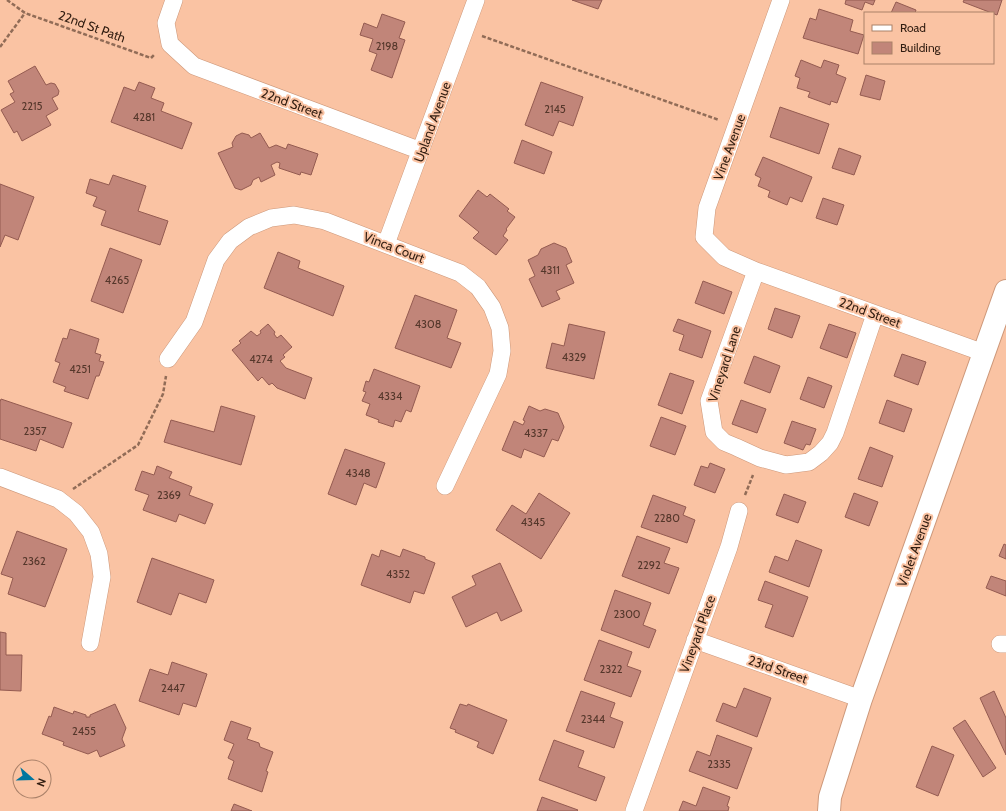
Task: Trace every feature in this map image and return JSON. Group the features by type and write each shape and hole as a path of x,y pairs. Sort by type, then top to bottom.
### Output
{"street":[{"path":"170,44 166,23 174,0"},
{"name":"Upland Avenue","path":"386,244 476,0"},
{"name":"Vine Avenue","path":"756,271 724,256 704,237 707,208 781,0"},
{"name":"22nd Street","path":"170,44 194,66 421,151"},
{"name":"Vinca Court","path":"168,359 194,322 216,260 230,241 249,227 271,218 294,215 325,221 460,273 478,287 492,307 500,328 502,351 498,374 445,486"},
{"name":"22nd Street","path":"756,271 807,288 984,353"},
{"name":"Vineyard Lane","path":"756,271 709,401 714,432 724,442 760,458 786,465 809,462 821,453 830,443 835,433 875,314"},
{"name":"Violet Avenue","path":"829,811 830,797 861,698 1006,291"},
{"path":"0,477 58,499 76,514 91,532 100,554 102,577 90,643"},
{"name":"Vineyard Place","path":"634,811 729,548 739,511"},
{"name":"23rd Street","path":"695,640 861,698"}],"path":[{"name":"22nd St Path","path":"7,0 25,13 151,58 170,44"},
{"path":"0,46 25,13"},
{"path":"465,30 736,126"},
{"path":"58,499 138,445 163,394 168,359"},
{"path":"739,511 760,458"}],"building":[{"path":"572,0 602,0 598,9"},
{"path":"846,0 875,0 873,5 865,2 862,10 845,4"},
{"path":"964,0 1002,0 997,15 994,14 994,12 989,12 963,2"},
{"path":"896,2 916,10 915,12 891,12"},
{"path":"819,9 853,20 850,31 864,35 858,54 803,38 810,18 816,20"},
{"path":"382,14 405,22 399,38 405,40 392,78 371,70 377,54 369,51 373,39 360,35 364,23 377,28"},
{"path":"801,60 821,68 824,60 839,65 836,74 846,78 837,103 831,101 830,105 808,97 810,92 797,88 800,78 795,76"},
{"path":"35,66 46,85 51,83 55,84 59,91 58,95 52,98 58,109 46,116 51,125 22,141 17,131 14,133 1,110 15,102 10,94 14,92 8,81"},
{"path":"866,75 885,81 880,100 860,95"},
{"path":"139,82 155,88 151,98 164,103 161,111 192,123 182,149 111,122 124,87 135,91"},
{"path":"541,82 583,97 573,126 559,121 553,136 525,125"},
{"path":"780,107 829,124 819,154 770,137"},
{"path":"242,133 249,135 251,138 260,133 269,148 276,145 286,149 288,144 318,154 311,175 301,172 300,175 279,168 280,163 277,162 271,165 275,175 261,182 259,177 253,180 251,185 241,190 235,188 218,153 233,147 232,143 236,136"},
{"path":"522,140 552,152 544,174 514,163"},
{"path":"839,148 861,156 854,175 832,168"},
{"path":"763,157 812,177 802,202 790,197 787,205 768,197 770,191 758,186 761,178 755,175"},
{"path":"113,175 146,186 138,211 168,221 160,245 101,225 106,211 93,206 97,197 86,193 90,179 109,185"},
{"path":"0,184 34,197 18,240 5,235 0,247"},
{"path":"478,190 487,197 490,194 509,209 507,211 515,217 506,229 507,230 503,236 508,240 496,255 473,238 479,232 459,216"},
{"path":"823,198 844,205 837,225 816,218"},
{"path":"554,243 566,248 572,262 566,265 574,283 556,291 560,299 542,307 529,279 535,276 528,260 538,255 541,249"},
{"path":"110,248 142,260 123,313 91,301"},
{"path":"278,252 300,261 298,268 344,286 333,316 264,288"},
{"path":"703,281 732,292 724,314 695,303"},
{"path":"415,295 457,310 447,338 461,343 451,368 395,348"},
{"path":"775,308 800,316 792,338 768,329"},
{"path":"678,319 711,331 702,358 679,350 684,335 673,331"},
{"path":"268,324 275,332 274,334 277,338 281,335 292,347 283,355 285,357 280,361 286,368 312,378 305,399 277,388 272,383 269,385 262,377 258,381 232,350 241,343 239,341 251,331 257,336"},
{"path":"569,324 605,332 594,379 546,368 552,343 564,346"},
{"path":"829,324 856,333 847,358 820,348"},
{"path":"70,329 99,339 95,353 101,355 99,361 104,362 99,376 96,376 88,399 64,391 66,387 53,382 60,363 55,361 63,338 67,339"},
{"path":"902,354 926,362 918,385 894,376"},
{"path":"754,356 780,366 770,393 744,383"},
{"path":"374,369 420,386 411,412 406,410 401,422 395,420 393,427 378,422 379,420 366,415 370,404 362,401 366,392 363,391 366,381 369,382"},
{"path":"670,373 694,381 682,414 658,405"},
{"path":"808,377 832,386 824,408 800,399"},
{"path":"1,399 72,423 63,448 40,439 36,451 0,439"},
{"path":"741,400 766,409 757,433 732,424"},
{"path":"887,400 912,409 904,432 879,423"},
{"path":"221,406 255,416 241,465 164,442 171,420 214,432"},
{"path":"529,406 540,411 545,409 558,413 564,427 558,441 552,439 544,457 524,449 521,458 502,450 514,421 523,425 525,421 523,420"},
{"path":"661,417 686,426 675,455 650,446"},
{"path":"792,421 816,429 810,445 806,444 803,450 784,443"},
{"path":"870,447 893,456 882,487 858,479"},
{"path":"345,449 385,463 376,488 364,483 356,505 328,494"},
{"path":"710,463 725,469 715,493 694,485 701,466 708,468"},
{"path":"157,466 172,472 169,478 192,487 189,495 213,504 205,524 179,514 176,522 143,510 149,495 135,490 142,471 154,475"},
{"path":"539,493 570,513 541,559 496,530 512,505 526,514"},
{"path":"854,493 878,502 869,526 845,517"},
{"path":"784,494 806,502 798,523 776,515"},
{"path":"653,495 686,507 683,515 695,520 687,543 641,527"},
{"path":"17,531 67,549 45,607 8,594 13,578 1,574"},
{"path":"637,536 670,548 664,563 679,568 669,594 622,576"},
{"path":"796,540 822,550 809,587 769,572 775,556 788,561"},
{"path":"1004,544 1006,545 1006,559 999,556"},
{"path":"403,549 425,557 425,559 435,563 424,594 414,591 410,603 361,585 372,554 379,557 381,550 400,557"},
{"path":"152,558 214,580 206,603 179,593 171,615 137,602"},
{"path":"500,563 522,611 501,621 497,612 466,627 452,597 476,585 472,576"},
{"path":"991,576 1006,581 1006,596 986,588"},
{"path":"765,581 808,597 793,637 765,627 773,605 758,600"},
{"path":"615,590 651,603 643,625 656,630 649,648 601,630"},
{"path":"0,632 6,633 6,655 22,655 21,691 0,690"},
{"path":"599,640 632,652 627,666 641,671 631,697 584,680"},
{"path":"172,662 207,674 196,707 183,703 179,715 139,701 150,669 168,675"},
{"path":"744,688 771,698 757,737 716,721 723,703 736,708"},
{"path":"581,691 615,703 610,717 623,722 614,748 566,731"},
{"path":"994,691 1006,718 1006,755 980,698"},
{"path":"115,704 126,728 122,739 125,746 100,757 97,750 88,754 63,745 64,742 42,734 49,716 51,717 54,707 73,714 74,711 86,715 86,717 90,717 90,715"},
{"path":"460,704 467,706 468,704 507,720 493,754 477,747 479,742 455,732 456,730 450,728"},
{"path":"965,720 996,768 983,777 953,728"},
{"path":"231,721 251,728 247,739 259,743 260,747 273,752 266,771 268,772 262,792 228,779 234,761 228,758 234,744 224,740"},
{"path":"717,735 752,748 737,789 689,771 697,751 710,756"},
{"path":"554,740 584,751 578,767 605,777 596,801 539,780"},
{"path":"932,746 954,755 938,796 916,787"},
{"path":"703,787 730,797 727,806 729,807 728,811 679,811 683,801 696,806"},
{"path":"542,797 578,810 537,811"},
{"path":"234,804 252,811 231,811"}]}
